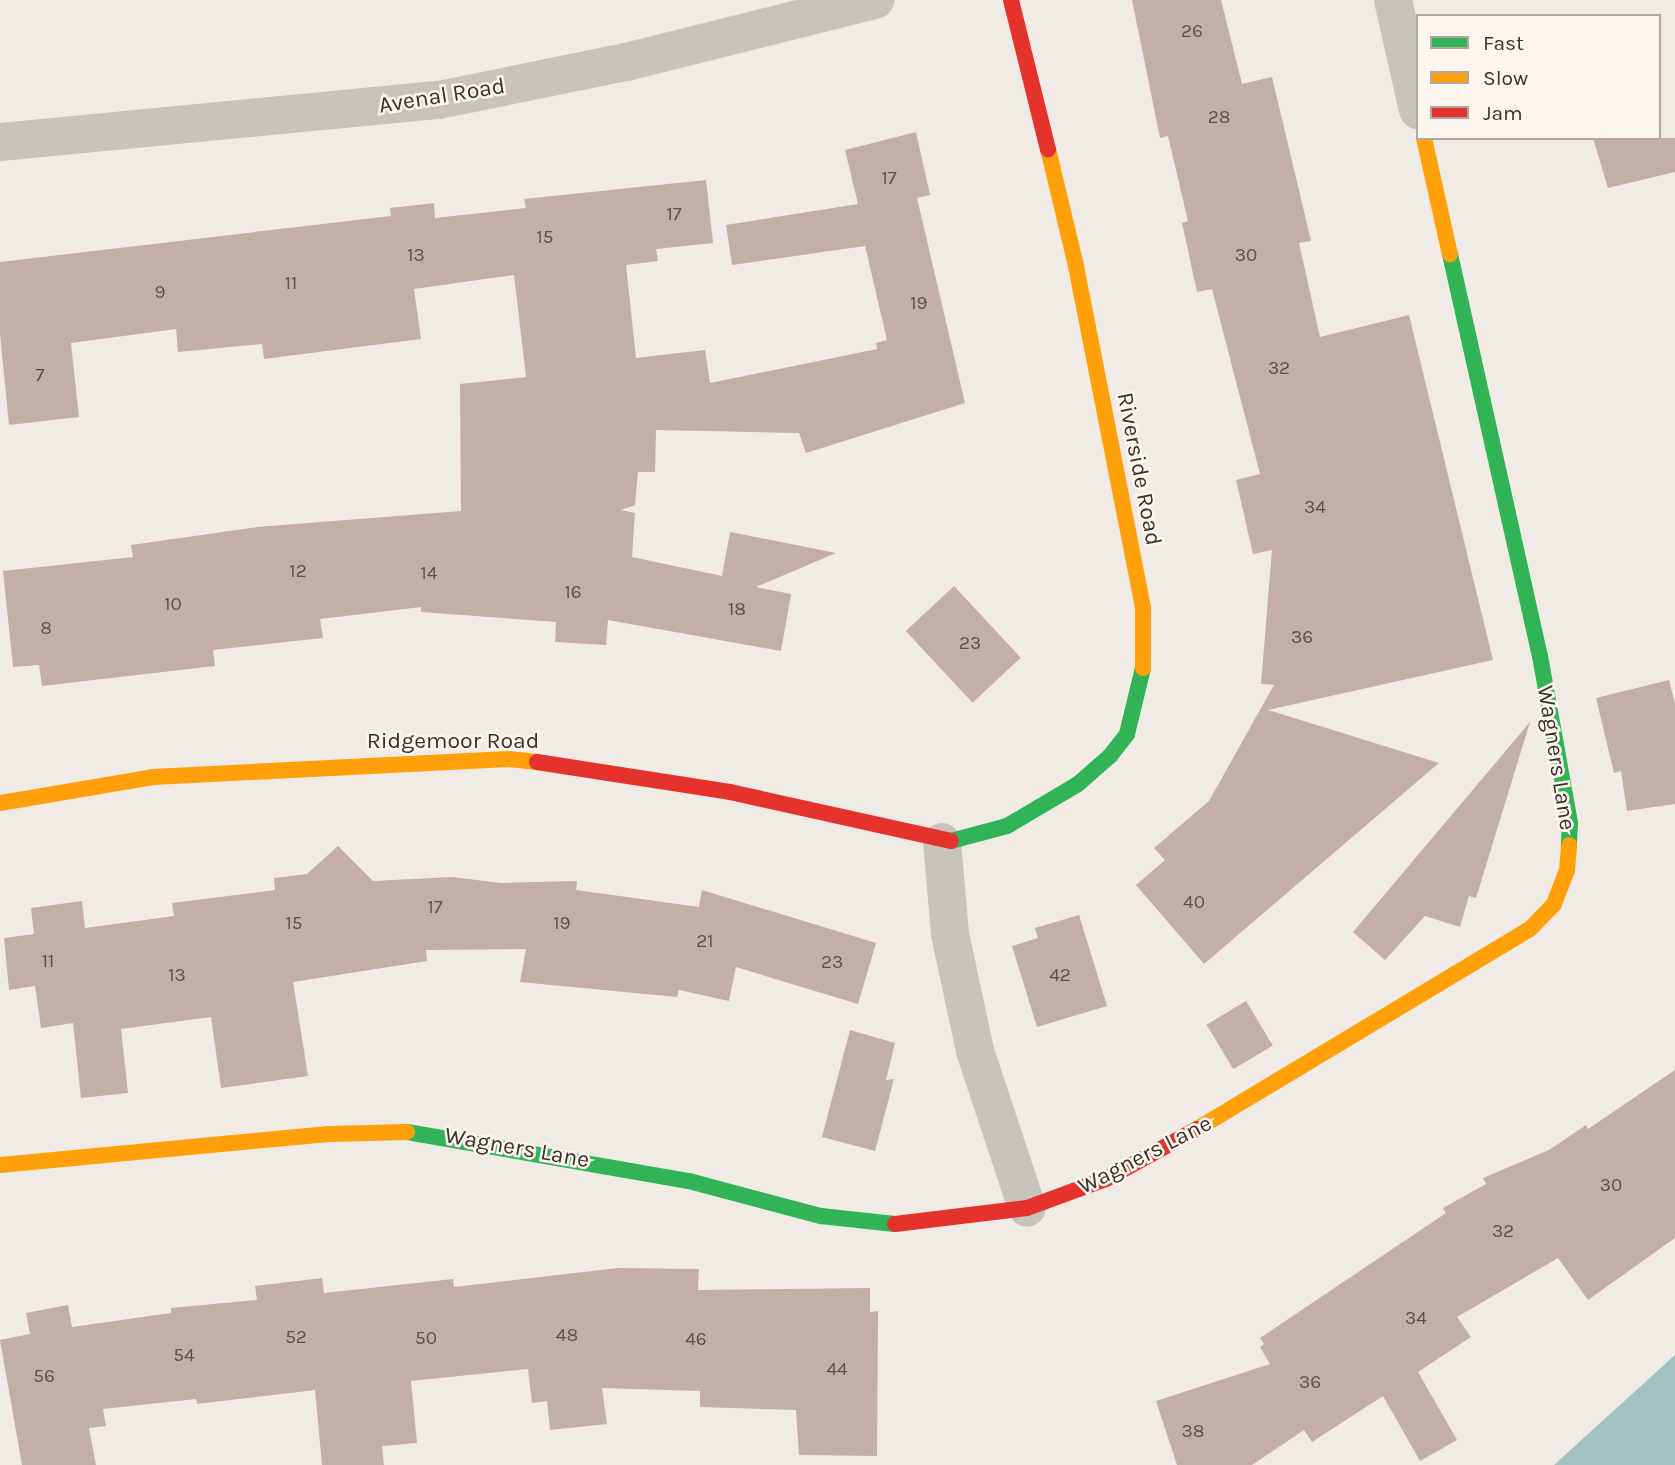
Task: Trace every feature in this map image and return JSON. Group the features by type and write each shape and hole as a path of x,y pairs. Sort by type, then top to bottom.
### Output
{"street":[{"name":"Avenal Road","path":"0,142 439,100 626,62 875,0"},
{"name":"Riverside Road","path":"942,842 972,839 1007,826 1078,784 1110,756 1127,734 1143,673 1143,609 1076,266 1011,0"},
{"path":"1393,0 1416,101"},
{"name":"Wagners Lane","path":"0,1165 329,1134 425,1132 676,1178 821,1216 883,1225 941,1222 1027,1208 1106,1179 1168,1146 1530,929 1554,904 1567,870 1570,823 1540,656 1424,140"},
{"name":"Ridgemoor Road","path":"0,803 153,777 509,759 598,768 730,792 942,842"},
{"path":"942,842 950,934 975,1051 1027,1208"}],"water":[{"path":"1675,1355 1675,1465 1554,1465"}],"building":[{"path":"1132,0 1221,0 1242,84 1272,77 1311,241 1299,243 1320,337 1409,315 1493,660 1268,710 1439,763 1204,964 1136,885 1165,860 1154,848 1209,801 1274,685 1261,684 1272,550 1253,554 1236,480 1260,474 1212,289 1197,292 1182,223 1188,221 1168,136 1160,138"},
{"path":"916,132 930,195 917,198 965,403 806,453 799,433 656,430 655,472 638,472 635,505 621,510 635,513 632,557 722,576 730,532 836,553 756,587 791,594 781,651 608,620 606,645 555,642 556,622 421,612 421,607 320,619 323,638 213,650 215,666 42,686 39,665 13,667 3,571 133,557 131,545 257,527 461,511 460,384 526,377 514,275 414,289 421,339 264,359 262,344 178,352 176,329 71,343 79,417 9,425 0,334 0,262 391,216 390,208 434,203 435,218 526,208 524,199 706,180 713,243 656,249 658,261 626,265 636,358 705,350 710,383 877,349 876,343 887,340 865,246 732,265 726,225 858,204 845,150"},
{"path":"1675,138 1675,172 1608,188 1594,140"},
{"path":"954,586 1021,658 973,703 906,631"},
{"path":"1669,680 1675,704 1675,804 1627,811 1621,771 1614,773 1596,698"},
{"path":"1530,722 1476,898 1469,896 1460,927 1425,916 1385,960 1353,932"},
{"path":"338,846 373,881 452,877 501,883 577,881 576,890 699,907 702,890 876,943 858,1004 736,967 729,1001 679,990 677,997 520,982 526,949 426,950 427,961 293,982 308,1076 221,1088 211,1017 121,1029 128,1093 81,1098 73,1023 41,1028 35,986 9,990 4,938 34,934 31,908 82,901 85,928 174,916 172,903 275,890 274,878 307,874"},
{"path":"1079,915 1107,1006 1037,1027 1012,946 1038,938 1035,928"},
{"path":"1246,1001 1273,1046 1233,1069 1207,1025"},
{"path":"850,1030 895,1043 886,1080 894,1079 875,1151 822,1137"},
{"path":"1675,1070 1675,1238 1588,1300 1558,1258 1457,1317 1471,1337 1418,1372 1457,1440 1420,1461 1383,1396 1312,1442 1304,1430 1252,1465 1177,1465 1156,1401 1270,1364 1260,1347 1264,1344 1260,1338 1446,1213 1443,1208 1486,1184 1483,1178 1549,1150 1586,1125 1588,1129"},
{"path":"618,1268 699,1269 698,1290 870,1288 870,1312 878,1311 877,1456 799,1455 796,1410 700,1407 700,1391 602,1388 607,1424 550,1430 547,1401 532,1403 528,1369 411,1381 417,1443 382,1446 384,1465 322,1465 315,1390 197,1404 196,1399 103,1409 106,1426 89,1428 96,1465 22,1465 0,1340 30,1334 26,1313 68,1305 72,1327 171,1313 171,1308 257,1300 255,1286 322,1278 324,1293 453,1279 454,1287"}],"traffic: fast":[{"path":"1450,254 1540,656 1570,823 1569,845"},
{"path":"951,841 1007,826 1078,784 1110,756 1127,734 1143,668"},
{"path":"407,1132 689,1181 821,1216 895,1224"}],"traffic: slow":[{"path":"1424,140 1450,254"},
{"path":"1048,149 1076,266 1143,609 1143,668"},
{"path":"0,803 153,777 509,759 537,762"},
{"path":"1197,1129 1530,929 1554,904 1567,870 1569,845"},
{"path":"0,1165 329,1134 407,1132"}],"traffic: jam":[{"path":"1011,0 1048,149"},
{"path":"537,762 730,792 951,841"},
{"path":"895,1224 1027,1208 1106,1179 1197,1129"}]}
